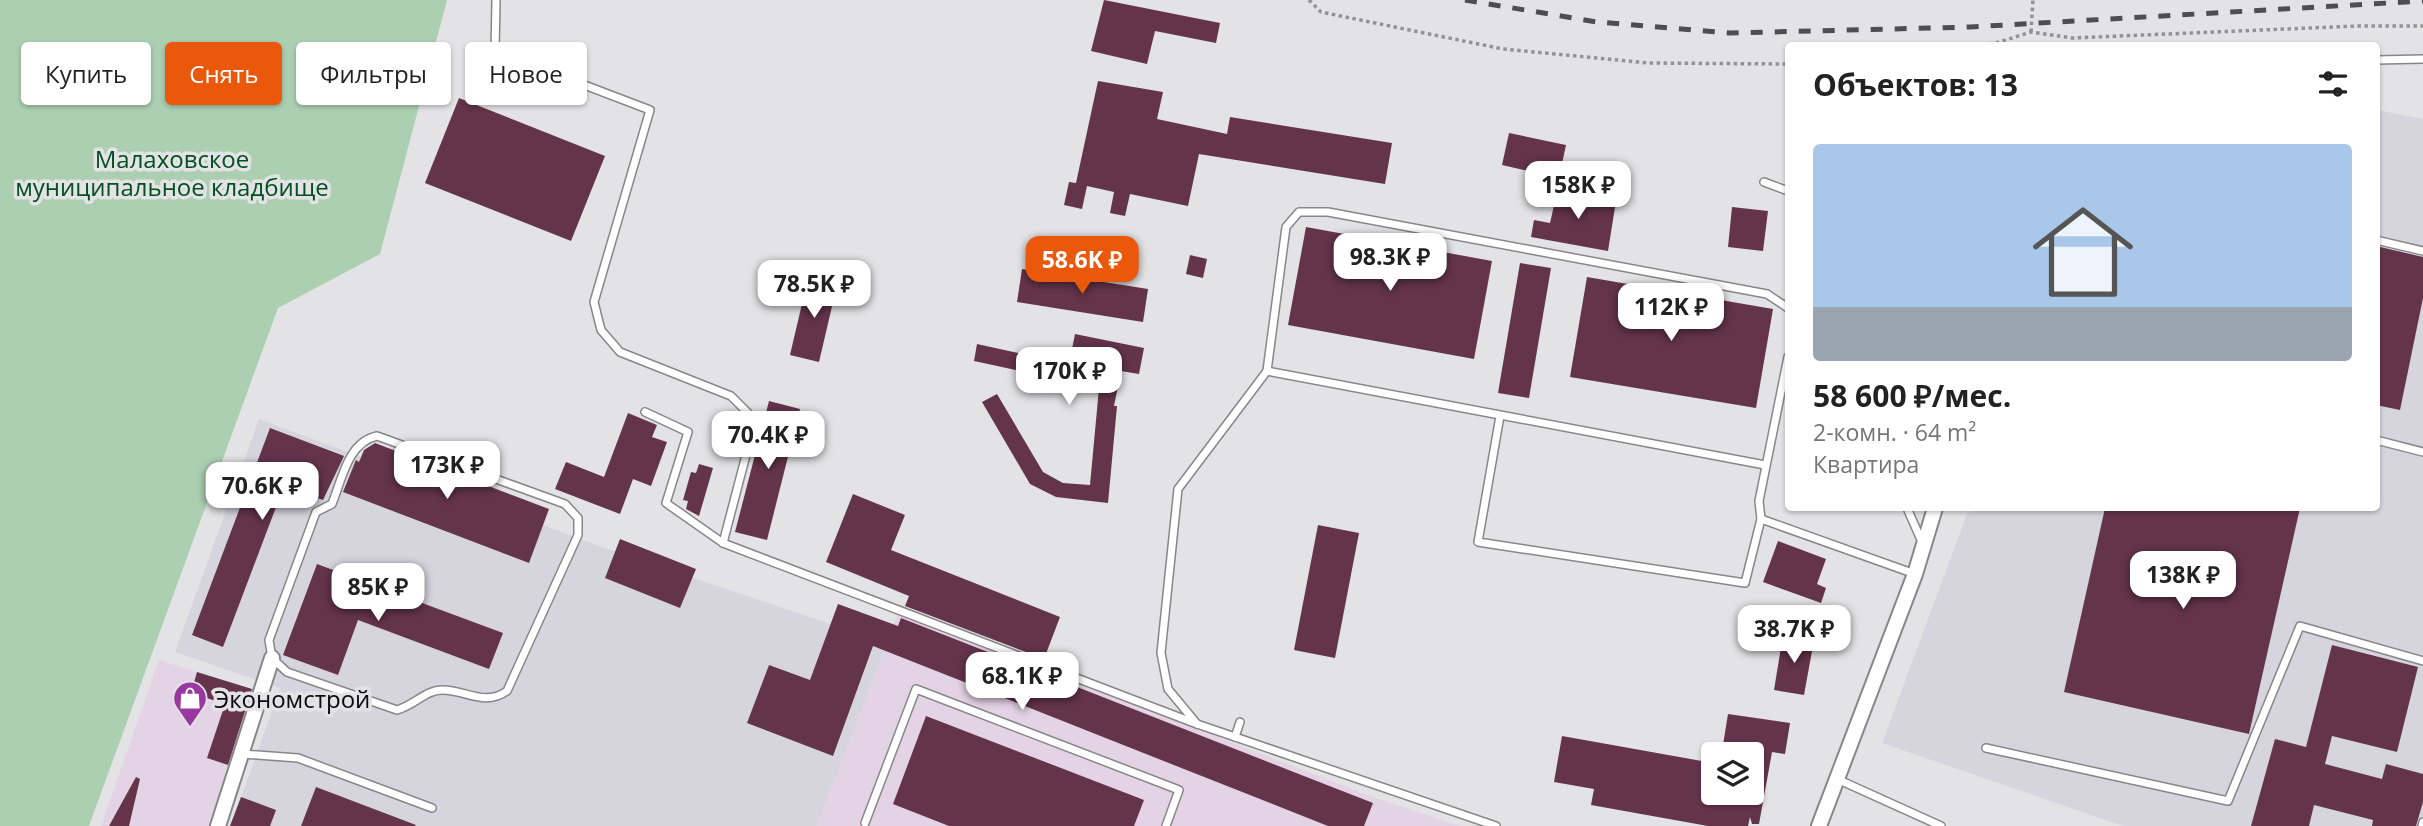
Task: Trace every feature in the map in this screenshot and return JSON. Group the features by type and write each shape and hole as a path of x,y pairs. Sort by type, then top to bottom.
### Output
{"street":[{"path":"1819,826 1915,573 1934,511"},
{"path":"218,826 272,659"}],"lane":[{"path":"496,0 495,51 650,110 594,302 601,330 620,352 731,396 748,413 751,436 723,543"},
{"path":"2380,60 2423,59"},
{"path":"1764,182 1785,190"},
{"path":"1198,724 1168,689 1161,653 1178,489 1267,371 1286,227 1298,212 1328,212 1767,294 1785,306"},
{"path":"2380,241 2423,251"},
{"path":"1267,371 1765,465"},
{"path":"1500,416 1478,542 1745,583 1761,519 1759,501 1785,371"},
{"path":"645,412 688,432 666,503 723,543 1198,724 1496,826"},
{"path":"377,436 565,504 578,518 578,535 507,691 497,698 484,700 445,690 430,691 414,705 397,710 287,672 272,659 270,640 316,512 332,504 355,448 363,439 377,436"},
{"path":"2380,441 2423,453"},
{"path":"1908,511 1923,546"},
{"path":"1761,519 1915,573"},
{"path":"1986,748 2228,801 2300,626 2423,661"},
{"path":"867,825 916,689 1179,790 1166,826"},
{"path":"1235,737 1240,722"},
{"path":"241,754 298,758 432,808"},
{"path":"1837,779 1941,826"}],"path":[{"path":"1308,0 1321,12 1503,49 1649,63 1785,64"},
{"path":"2031,32 2033,0"},
{"path":"1999,42 2031,32 2073,38 2357,26 2423,26"}],"shaded area":[{"path":"2380,111 2423,119 2423,826 2123,826 1882,743 1967,514 1972,511 2380,511"},
{"path":"259,419 599,546 887,643 817,826 231,826 280,688 175,652"},
{"path":"898,614 1373,797 1460,826 817,826"},
{"name":"Экономстрой","path":"159,660 257,691 211,826 101,826"}],"green space":[{"name":"Малаховское муниципальное кладбище","path":"0,0 447,0 436,42 296,42 296,105 419,105 380,254 278,308 89,826 0,826"}],"building":[{"path":"1104,0 1220,23 1216,43 1155,31 1147,64 1091,51"},
{"path":"1098,81 1163,92 1157,119 1227,134 1230,117 1392,143 1385,184 1199,154 1188,206 1130,194 1125,216 1110,213 1114,192 1087,186 1082,209 1064,205 1069,182 1076,183"},
{"path":"459,98 465,100 465,105 477,105 605,156 571,241 425,183"},
{"path":"1509,133 1566,145 1559,178 1502,165"},
{"path":"1558,188 1616,201 1608,251 1531,237 1534,220 1550,223"},
{"path":"1732,207 1768,211 1763,251 1728,247"},
{"path":"1306,227 1492,261 1474,359 1288,325"},
{"path":"2380,247 2423,257 2423,298 2400,410 2380,406"},
{"path":"1190,255 1207,259 1203,278 1186,274"},
{"path":"1520,263 1551,268 1529,398 1498,393"},
{"path":"1022,269 1148,289 1143,322 1017,302"},
{"path":"1587,277 1773,309 1756,408 1570,377"},
{"path":"808,278 837,285 819,362 790,355"},
{"path":"1075,334 1144,348 1139,374 1121,371 1114,406 1117,406 1108,503 1056,497 1030,484 982,402 997,394 1043,472 1063,483 1090,485 1099,388 974,361 977,344 1069,364"},
{"path":"769,401 800,409 767,540 735,532"},
{"path":"628,413 657,425 652,437 667,442 651,486 633,479 620,514 555,489 566,462 604,477"},
{"path":"270,428 344,456 323,500 284,486 223,647 192,635"},
{"path":"375,443 549,509 529,563 343,492 356,460 359,462 364,450"},
{"path":"699,464 713,468 699,516 686,509 688,501 683,500 691,472 696,473"},
{"path":"853,494 905,515 891,550 1060,617 1044,659 905,606 909,596 826,562"},
{"path":"2104,511 2299,511 2249,734 2064,692"},
{"path":"1318,525 1359,533 1335,658 1294,650"},
{"path":"620,539 696,569 680,608 605,578"},
{"path":"1778,541 1826,559 1817,584 1826,588 1821,603 1763,582"},
{"path":"317,564 503,633 489,669 358,620 338,675 283,655"},
{"path":"838,604 898,626 901,618 1373,803 1364,826 1328,826 873,646 833,756 747,723 769,665 810,680"},
{"path":"1783,635 1814,640 1804,695 1774,690"},
{"path":"2332,645 2418,667 2397,752 2332,736 2325,764 2382,779 2386,764 2423,774 2423,802 2416,826 2372,826 2373,820 2314,805 2309,826 2251,826 2275,739 2306,747"},
{"path":"197,672 252,689 228,765 207,758 225,704 191,693"},
{"path":"1728,714 1790,723 1785,754 1772,752 1764,796 1764,742 1723,742"},
{"path":"926,716 1144,800 1134,826 949,826 893,804"},
{"path":"1562,736 1701,761 1701,805 1762,805 1759,824 1752,824 1750,817 1748,826 1708,826 1591,805 1594,789 1554,782"},
{"path":"136,777 140,779 129,826 109,826"},
{"path":"316,787 416,825 301,826"},
{"path":"241,797 276,810 270,826 230,826"}],"railway":[{"path":"1465,0 1597,22 1730,33 1970,27 2423,1"}],"place":[{"name":"Экономстрой","path":"190,728"}]}
